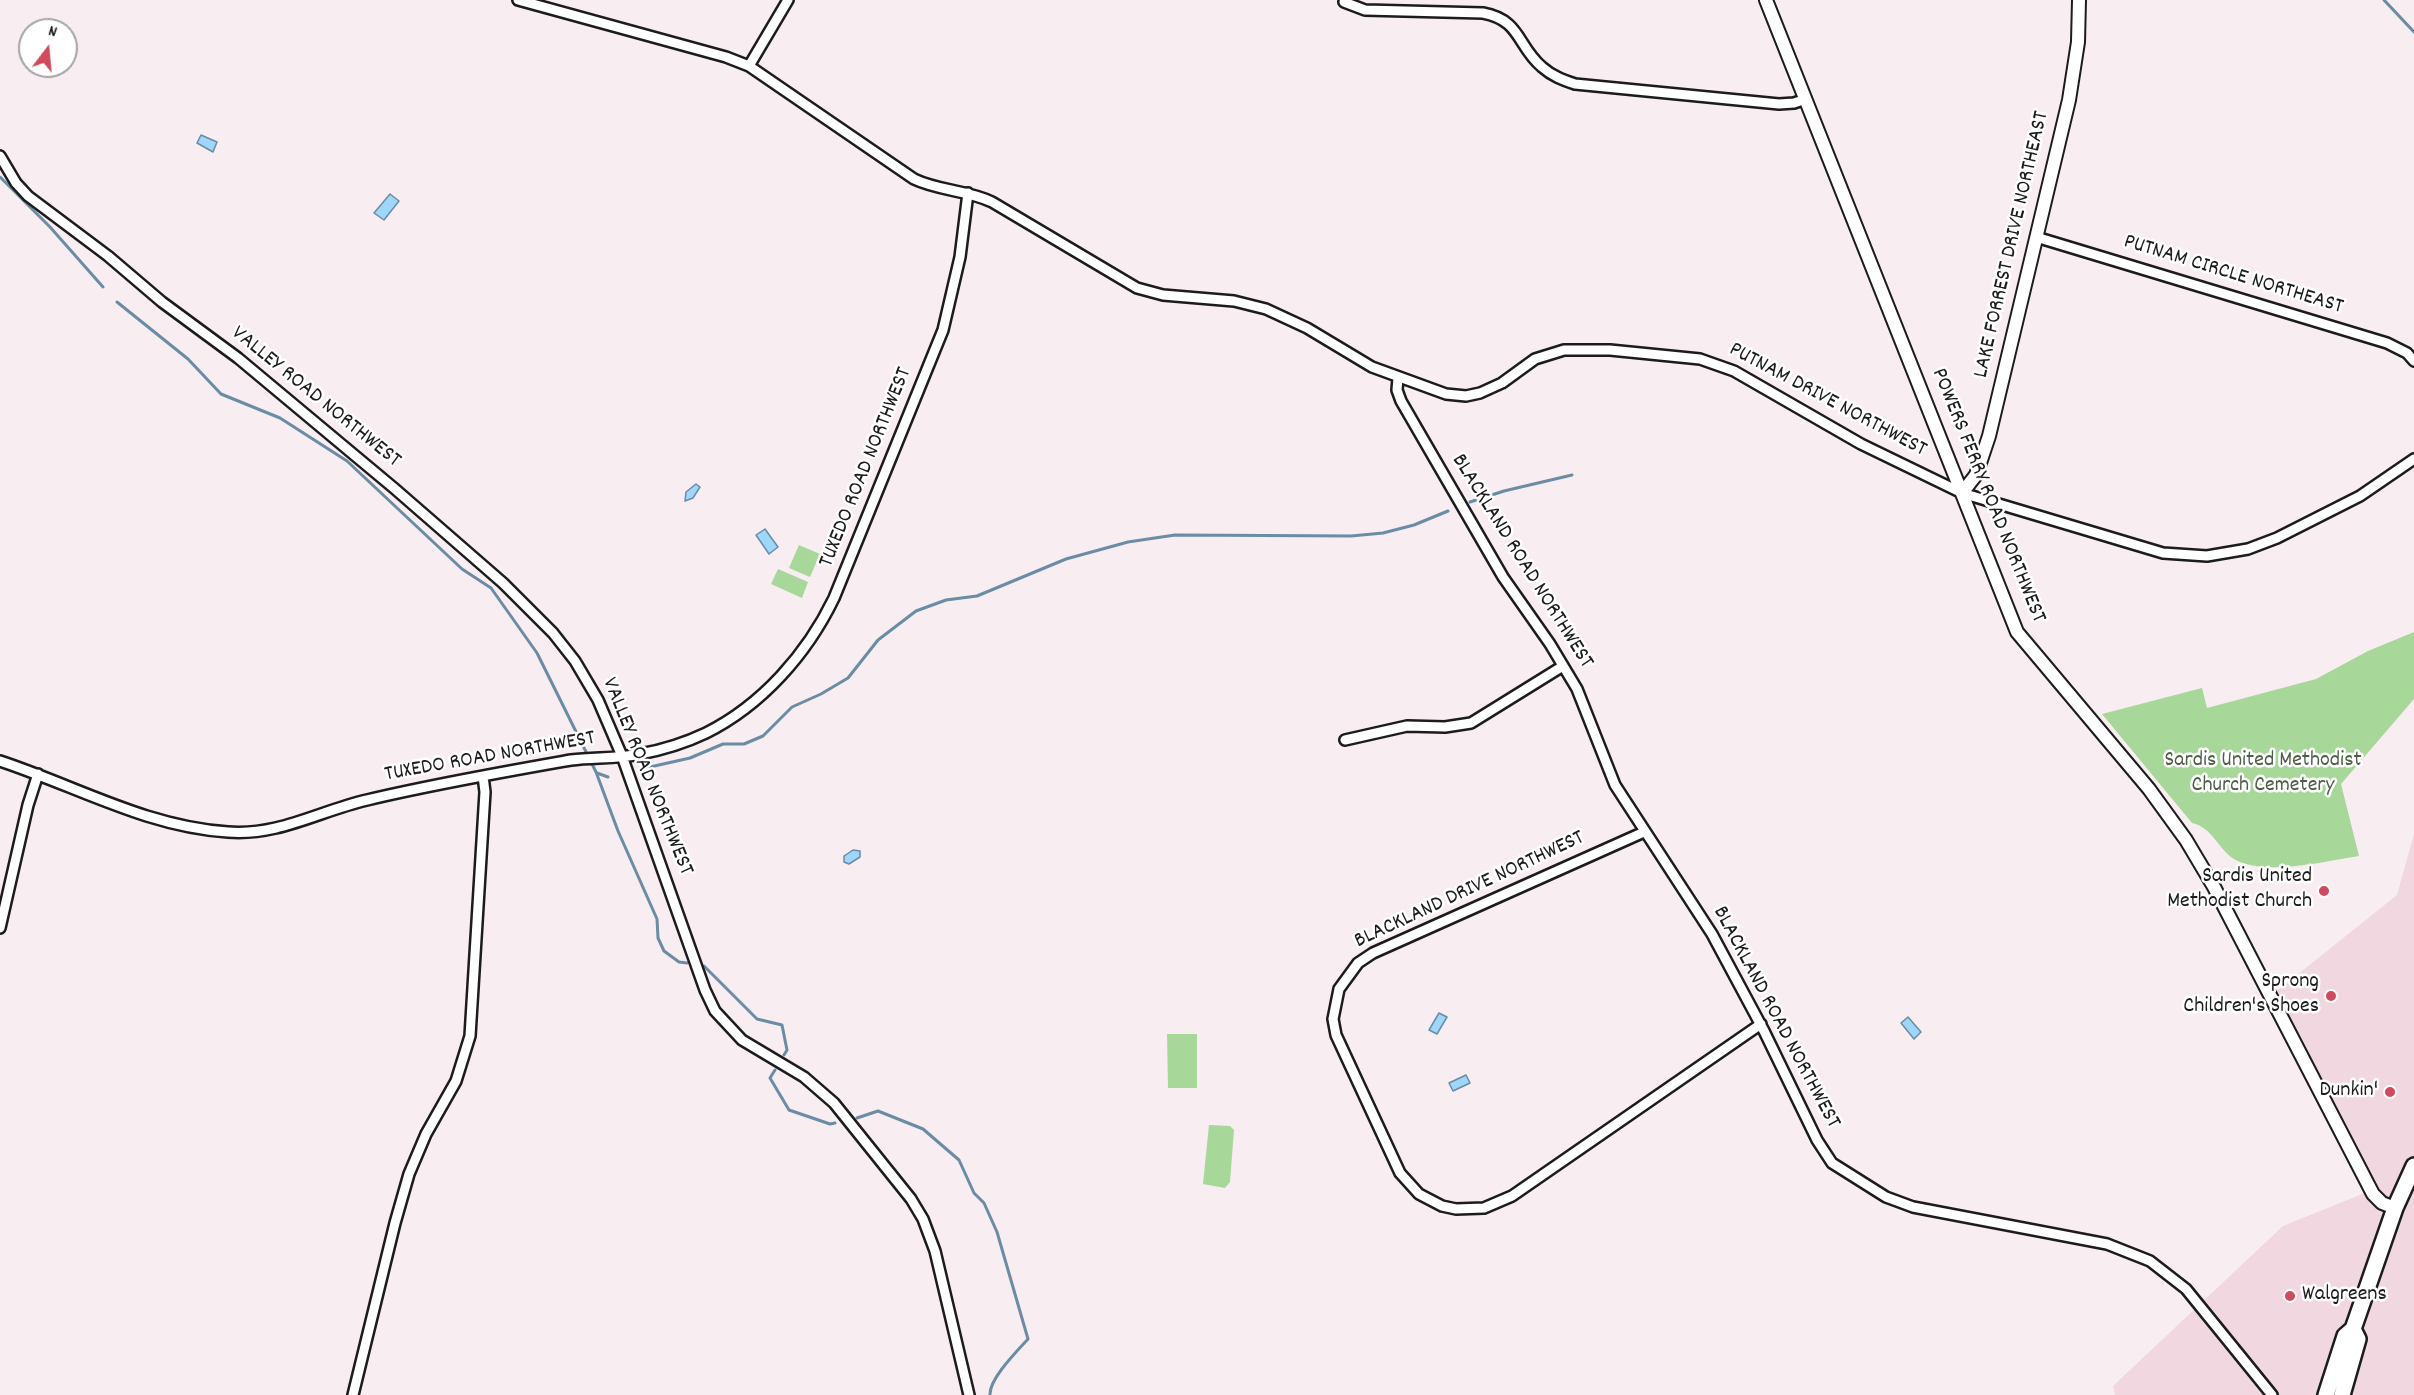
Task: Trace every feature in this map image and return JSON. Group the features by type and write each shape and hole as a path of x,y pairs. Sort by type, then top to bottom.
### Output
{"main road":[{"path":"2326,1395 2345,1336 2353,1329 2395,1208 2414,1166"},
{"path":"2343,1395 2358,1339 2353,1329"}],"street":[{"path":"518,0 726,57 749,66 914,179 934,187 969,193 993,202 1137,288 1163,295 1234,301 1266,309 1398,378"},
{"path":"749,66 788,0"},
{"name":"POWERS FERRY ROAD NORTHWEST","path":"1766,0 2017,632 2149,789 2186,840 2214,887 2373,1194 2382,1203 2395,1208"},
{"name":"LAKE FORREST DRIVE NORTHEAST","path":"1962,493 1976,475 1989,436 2069,100 2078,42 2079,0"},
{"path":"1344,2 1365,10 1497,15 1514,28 1542,68 1575,84 1779,104 1794,104 1806,99"},
{"name":"VALLEY ROAD NORTHWEST","path":"0,156 16,183 40,206 238,358 449,534 553,633 574,661 598,700 622,756 705,990 715,1011 742,1040 804,1077 834,1103 923,1219 935,1251 969,1395"},
{"name":"TUXEDO ROAD NORTHWEST","path":"0,761 158,820 190,827 243,833 281,829 366,800 483,776 574,760 622,756 681,743 730,719 755,700 788,669 821,626 943,330 960,257 969,193"},
{"name":"PUTNAM CIRCLE NORTHEAST","path":"2036,237 2387,343 2407,353 2414,360"},
{"name":"PUTNAM DRIVE NORTHWEST","path":"1398,378 1446,394 1466,396 1491,390 1535,359 1564,350 1610,350 1700,359 1734,371 1861,444 1962,493"},
{"name":"BLACKLAND ROAD NORTHWEST","path":"1398,378 1397,390 1401,400 1503,577 1563,666 1587,710 1615,784 1712,934 1761,1024 1817,1140 1832,1163 1886,1197 1913,1207 2107,1244 2150,1261 2172,1276 2199,1303 2272,1395"},
{"path":"1962,493 2144,548 2174,554 2207,556 2248,549 2277,538 2360,496 2414,459"},
{"path":"1345,740 1407,726 1445,727 1471,723 1563,666"},
{"path":"0,928 28,805 38,774"},
{"path":"353,1395 394,1223 426,1134 456,1081 470,1036 485,792 483,776"},
{"name":"BLACKLAND DRIVE NORTHWEST","path":"1644,832 1373,953 1346,975 1334,1005 1336,1035 1400,1173 1419,1194 1443,1206 1470,1210 1498,1203 1598,1138 1661,1090 1761,1024"}],"shaded area":[{"path":"2414,834 2414,1395 2115,1395 2113,1386 2283,1226 2370,1191 2277,991 2397,895"}],"green space":[{"path":"799,545 820,554 810,577 789,568"},
{"path":"778,569 808,582 802,598 771,584"},
{"name":"Sardis United Methodist Church Cemetery","path":"2414,632 2414,699 2341,784 2359,856 2278,867 2262,867 2234,859 2205,829 2192,823 2102,714 2202,688 2207,708 2316,679 2368,651"},
{"path":"1167,1034 1197,1034 1197,1088 1168,1088"},
{"path":"1209,1125 1230,1126 1234,1130 1230,1182 1225,1188 1203,1184"}],"water":[{"path":"201,135 217,142 213,152 197,143"},
{"path":"390,194 399,201 384,220 374,213"},
{"path":"696,484 700,487 693,498 685,501 686,492"},
{"path":"765,529 778,547 769,554 756,535"},
{"path":"853,850 860,851 860,857 849,864 844,862 844,856"},
{"path":"1439,1013 1447,1017 1437,1034 1429,1030"},
{"path":"1908,1017 1921,1032 1914,1039 1901,1023"},
{"path":"1466,1075 1470,1083 1453,1091 1449,1083"}],"waterway":[{"path":"2384,0 2414,32"},
{"path":"0,177 50,227 103,287"},
{"path":"117,302 188,359 221,394 280,418 347,461 462,569 491,588 537,653 596,772 618,831 657,919 658,938 664,951 679,962 687,963"},
{"path":"1470,502 1504,491 1572,475"},
{"path":"650,767 690,758 723,744 744,744 763,736 792,707 848,678 878,640 916,611 946,600 977,596 1066,559 1128,542 1175,535 1351,536 1383,533 1414,525 1448,511"},
{"path":"597,773 608,777"},
{"path":"704,966 757,1019 782,1025 787,1050 784,1055"},
{"path":"775,1070 770,1078 789,1110 830,1124 835,1123"},
{"path":"857,1118 878,1111 923,1129 959,1160 974,1193 984,1203 997,1232 1028,1339 999,1373 990,1395"}],"place":[{"name":"Sardis United Methodist Church","path":"2324,891"},
{"name":"Sprong Children's Shoes","path":"2331,996"},
{"name":"Dunkin'","path":"2390,1092"},
{"name":"Walgreens","path":"2290,1296"}]}
